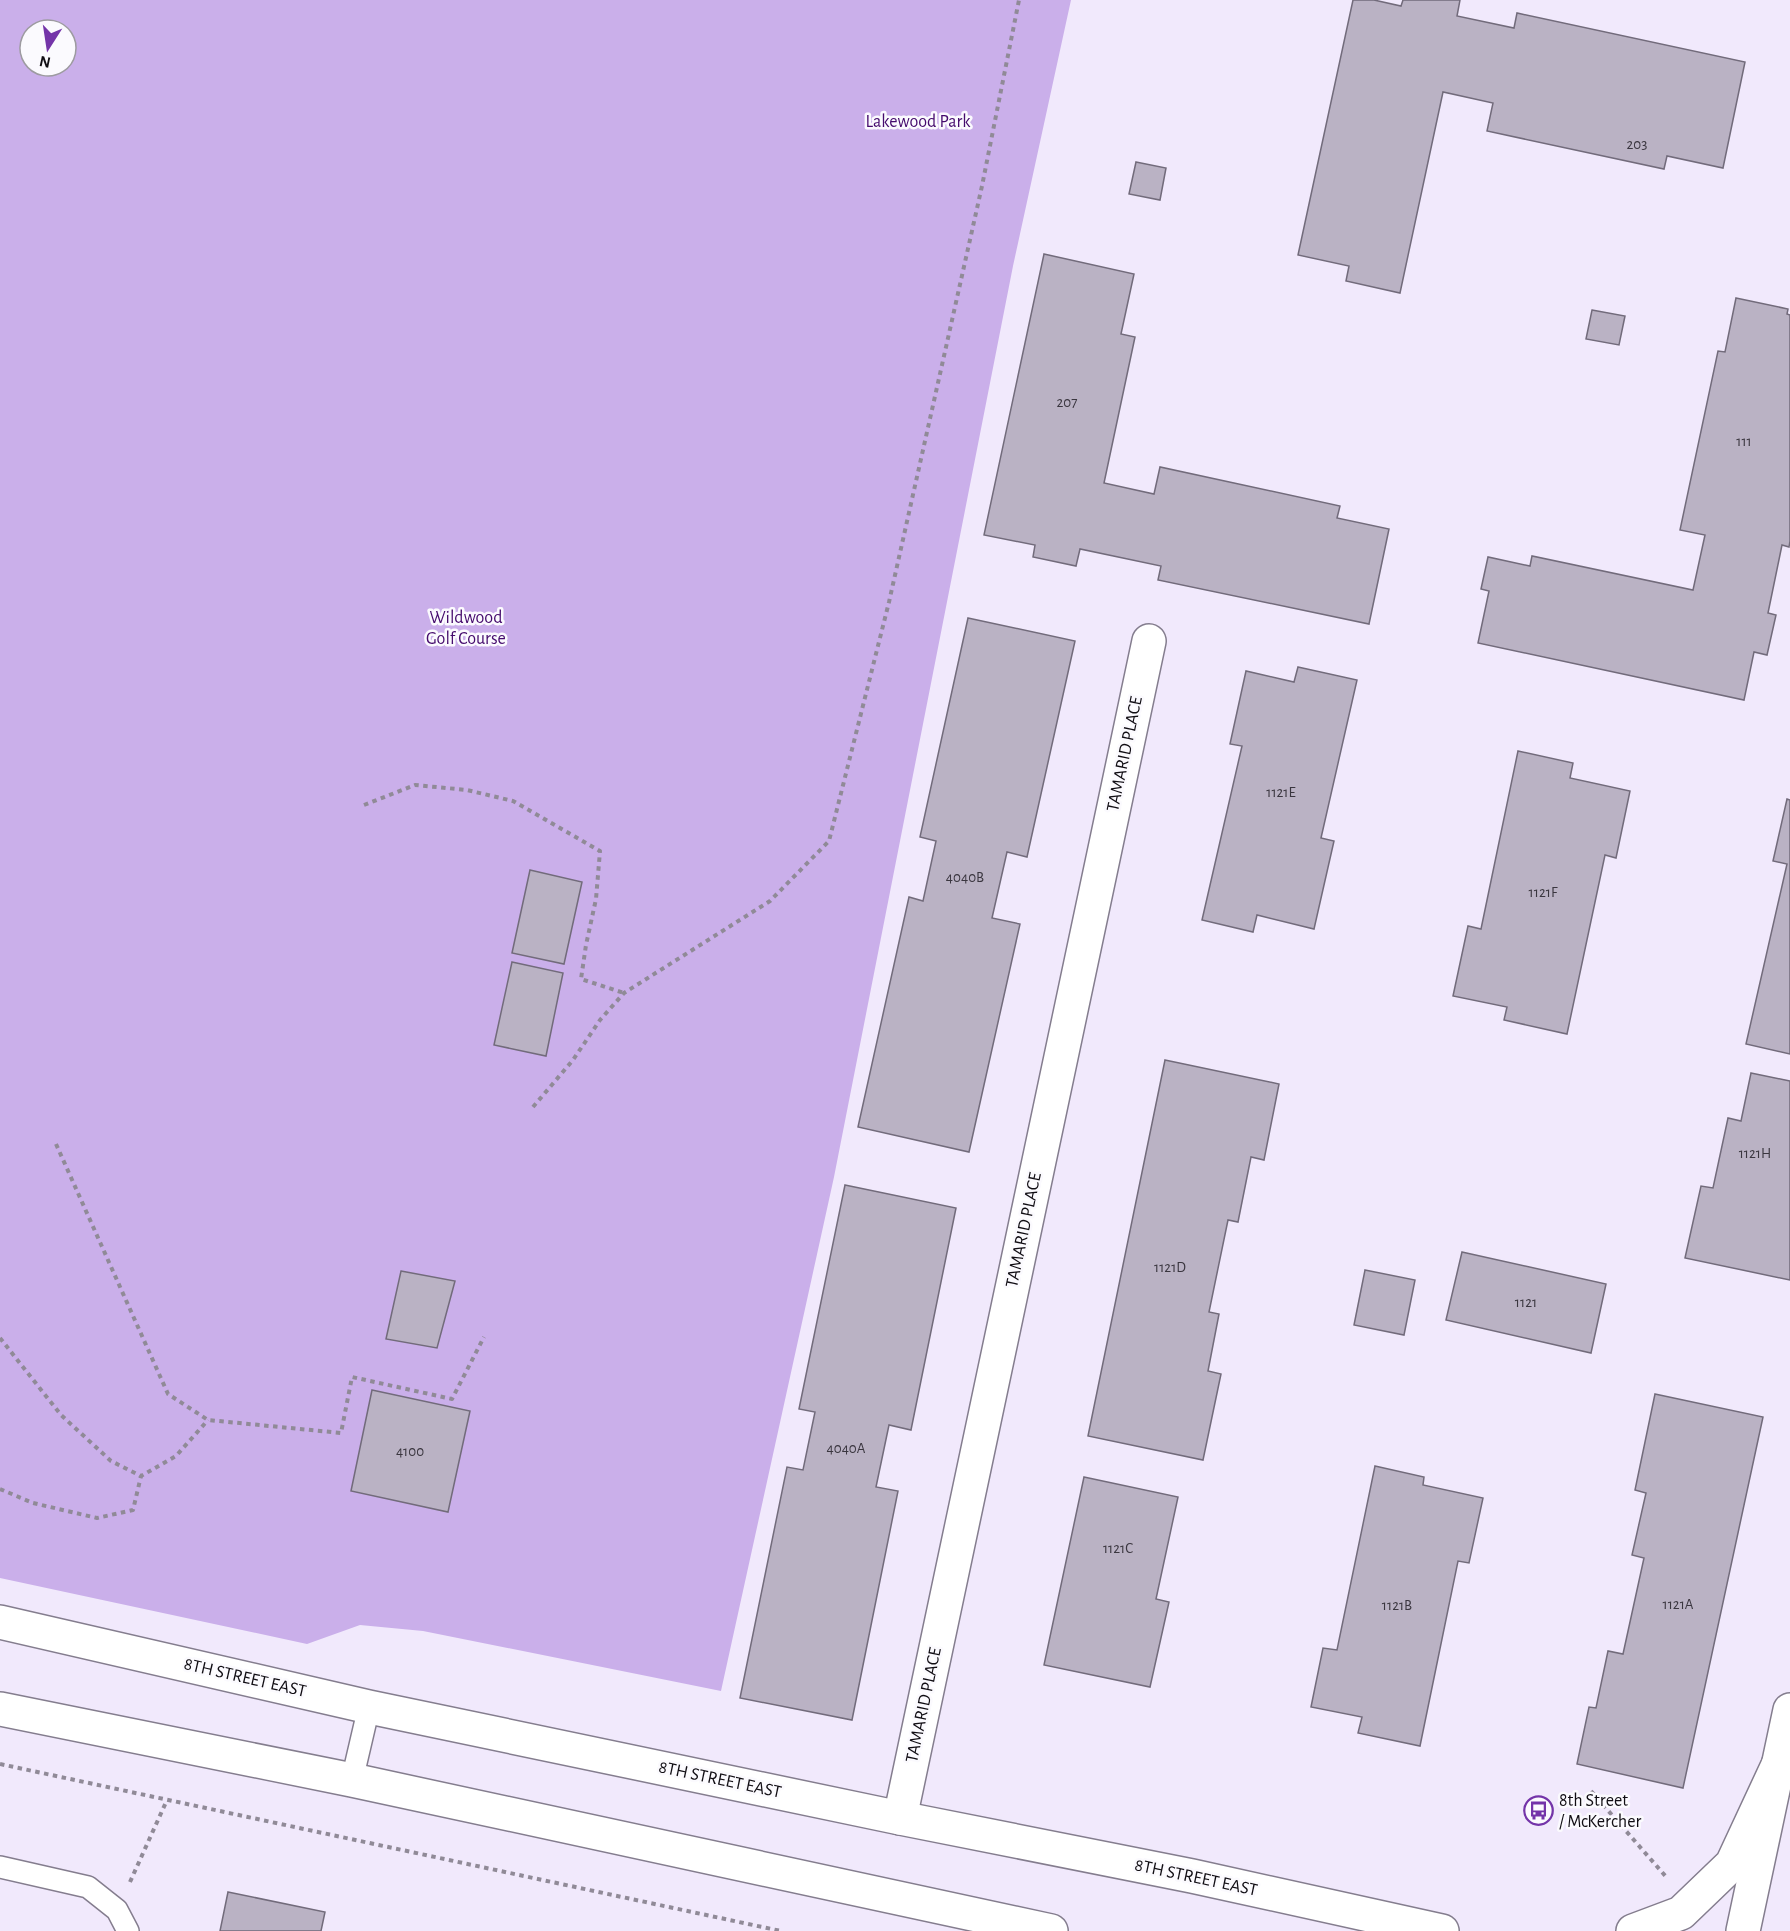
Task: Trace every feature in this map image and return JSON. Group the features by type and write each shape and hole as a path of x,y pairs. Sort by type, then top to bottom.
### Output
{"main road":[{"name":"TAMARID PLACE","path":"900,1818 1149,641"},
{"name":"8TH STREET EAST","path":"0,1622 369,1707 900,1818 1192,1876 1442,1931"},
{"path":"0,1708 352,1780 1051,1931"},
{"path":"1743,1931 1790,1710"},
{"path":"1633,1931 1681,1913 1732,1864 1779,1763"}],"lane":[{"path":"352,1780 369,1707"},
{"path":"0,1867 88,1887 117,1910 128,1931"}],"path":[{"path":"533,1107 573,1060 600,1020 624,993 770,901 829,841 892,590 982,186 1019,0"},
{"path":"364,805 415,785 467,790 513,801 600,851 596,899 586,945 582,979 624,993"},
{"path":"57,1144 168,1394 208,1420 340,1433 351,1377 452,1399 484,1336"},
{"path":"0,1338 61,1415 111,1461 141,1476"},
{"path":"0,1489 33,1503 97,1518 133,1510 141,1476 176,1456 208,1420"},
{"path":"0,1764 781,1931"},
{"path":"1590,1791 1672,1882"},
{"path":"117,1910 167,1800"}],"green space":[{"name":"Wildwood Golf Course","path":"0,0 1071,0 1013,266 834,1177 721,1691 423,1631 360,1625 307,1644 0,1578"}],"building":[{"path":"1353,0 1374,0 1401,6 1403,0 1460,0 1457,16 1514,28 1517,13 1745,62 1723,168 1667,156 1664,169 1487,131 1493,103 1443,92 1400,293 1346,281 1349,266 1298,255"},
{"path":"1136,162 1166,168 1160,200 1129,194"},
{"path":"1044,254 1134,274 1121,334 1135,337 1104,483 1154,494 1160,467 1340,506 1337,518 1389,529 1369,624 1158,580 1161,566 1080,549 1076,566 1033,557 1035,545 984,535"},
{"path":"1736,298 1788,309 1787,314 1790,315 1790,541 1789,547 1782,545 1768,613 1776,615 1767,655 1754,652 1744,700 1478,643 1489,591 1481,589 1488,557 1530,566 1532,556 1693,590 1705,535 1680,530 1718,351 1725,352"},
{"path":"1592,310 1625,316 1619,345 1586,339"},
{"path":"968,618 1075,641 1027,857 1007,852 992,918 1020,924 969,1152 858,1127 909,897 923,901 936,841 920,837"},
{"path":"1298,667 1357,680 1321,838 1334,841 1314,929 1257,915 1253,932 1202,920 1242,746 1230,744 1246,671 1294,682"},
{"path":"1518,751 1573,763 1570,778 1630,791 1616,858 1605,855 1567,1034 1504,1020 1507,1007 1453,996 1468,926 1481,929"},
{"path":"1787,799 1790,800 1790,1054 1746,1044 1787,864 1773,861"},
{"path":"530,870 582,882 564,964 512,953"},
{"path":"512,962 563,973 546,1056 494,1045"},
{"path":"1165,1060 1279,1084 1264,1160 1251,1157 1238,1222 1228,1220 1209,1312 1219,1314 1208,1371 1221,1374 1203,1460 1088,1436"},
{"path":"1751,1073 1790,1081 1790,1280 1685,1258 1701,1186 1713,1188 1728,1118 1741,1121"},
{"path":"845,1185 956,1208 911,1430 889,1425 876,1487 898,1491 852,1720 740,1698 787,1467 803,1470 815,1412 799,1409"},
{"path":"1462,1252 1606,1284 1591,1353 1446,1320"},
{"path":"1365,1270 1415,1280 1404,1335 1354,1325"},
{"path":"401,1271 455,1281 437,1348 386,1339"},
{"path":"372,1390 470,1411 448,1512 351,1491"},
{"path":"1655,1394 1763,1417 1683,1788 1577,1764 1589,1707 1596,1708 1608,1651 1623,1654 1644,1558 1632,1555 1646,1493 1635,1490"},
{"path":"1375,1466 1424,1477 1423,1485 1483,1498 1469,1563 1458,1561 1420,1746 1358,1733 1362,1717 1311,1707 1323,1648 1337,1650"},
{"path":"1084,1477 1178,1497 1156,1599 1169,1602 1150,1687 1044,1665"},
{"path":"228,1892 325,1912 321,1931 220,1931"}],"place":[{"name":"8th Street / McKercher","path":"1538,1811"}],"park label":[{"name":"Lakewood Park","path":"918,122"}]}
